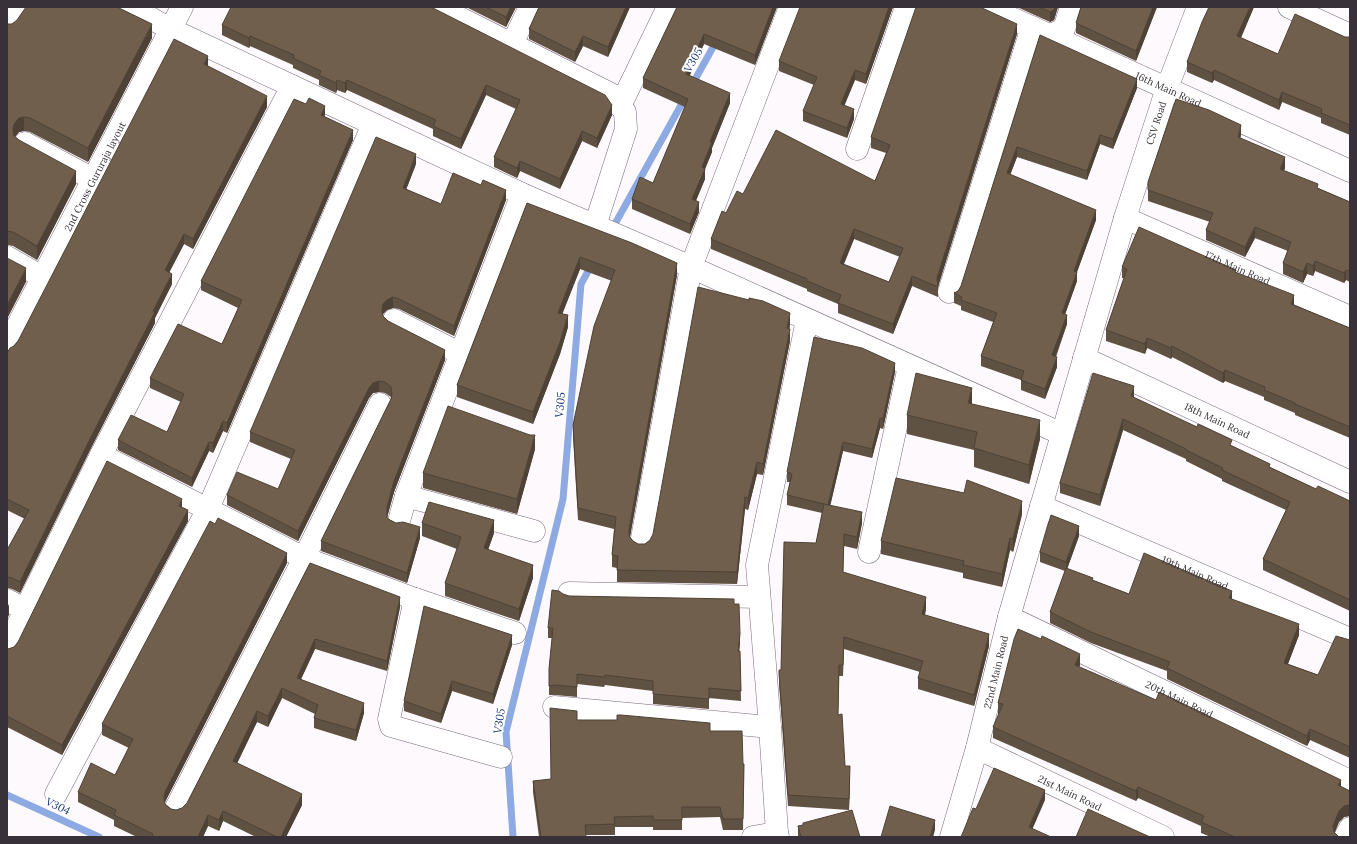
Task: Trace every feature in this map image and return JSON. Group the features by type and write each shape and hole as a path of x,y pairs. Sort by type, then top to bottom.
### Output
{"street":[{"path":"7,26 21,7"},
{"path":"131,7 170,30 522,194 691,267 1062,434"},
{"name":"2nd Cross Gururaja layout","path":"7,346 182,7"},
{"path":"438,7 613,95 625,112 626,129 597,227"},
{"path":"512,44 530,7"},
{"path":"620,106 668,7"},
{"path":"641,544 691,267 790,7"},
{"path":"857,149 906,7"},
{"name":"16th Main Road","path":"987,7 1350,171"},
{"path":"1051,36 1064,29 1071,7"},
{"name":"CSV Road","path":"1084,358 1125,218 1167,88 1198,7"},
{"path":"1289,7 1350,35"},
{"path":"949,292 1032,27"},
{"path":"7,647 101,455 292,86"},
{"path":"56,794 208,510 373,124"},
{"path":"25,143 92,179"},
{"path":"399,521 406,496 522,194"},
{"name":"17th Main Road","path":"1125,218 1350,317"},
{"path":"7,257 42,277"},
{"path":"394,320 461,354"},
{"path":"753,837 777,835 757,566 807,320"},
{"name":"22nd Main Road","path":"951,837 977,748 1009,616 1084,358"},
{"name":"18th Main Road","path":"1084,358 1350,482"},
{"path":"869,552 909,366"},
{"path":"176,808 304,558 380,404"},
{"path":"441,405 463,412"},
{"path":"101,455 304,558 415,599 515,633"},
{"path":"406,496 534,531"},
{"name":"19th Main Road","path":"1041,506 1350,639"},
{"path":"569,593 759,597"},
{"path":"415,599 389,719 391,726 501,757"},
{"path":"7,600 26,610"},
{"name":"20th Main Road","path":"1009,616 1350,781"},
{"path":"554,707 770,727"},
{"name":"21st Main Road","path":"977,748 1163,837"},
{"path":"1345,837 1350,828"}],"building":[{"path":"26,7 117,7 152,24 88,148 30,118 19,118 14,124 14,136 19,140 76,171 37,246 13,232 7,231 7,24 12,24 17,20"},
{"path":"231,7 431,7 605,95 612,105 597,138 582,131 560,179 520,161 517,168 494,157 520,100 486,85 461,139 433,126 436,120 347,80 345,83 337,80 336,83 319,75 321,71 293,58 294,55 250,36 249,38 222,25"},
{"path":"486,7 511,7 506,17"},
{"path":"539,7 626,7 608,47 583,36 575,52 529,29"},
{"path":"677,7 773,7 755,55 704,34 686,74 730,93 710,142 712,142 702,167 705,169 692,199 699,202 690,224 632,199 640,177 653,183 688,99 643,78"},
{"path":"800,7 889,7 866,74 855,70 841,104 854,109 847,128 803,111 817,77 779,61"},
{"path":"916,7 980,7 1017,24 937,278 938,287 912,276 893,324 838,303 841,295 807,281 807,279 711,239 722,211 726,213 737,191 743,194 776,130 875,181 890,145 871,137","holes":["854,229 903,248 889,282 840,263"]},
{"path":"1039,7 1055,7 1054,10 1050,12"},
{"path":"1081,7 1153,7 1136,51 1076,23"},
{"path":"1209,7 1250,7 1237,36 1278,54 1295,14 1345,37 1350,37 1350,125 1321,113 1322,109 1282,92 1279,100 1214,70 1212,73 1187,62"},
{"path":"1040,35 1137,79 1113,139 1100,135 1087,171 1017,147 1007,173 1096,210 1074,271 1077,272 1062,313 1067,315 1052,355 1057,357 1045,389 1021,380 1024,371 981,356 997,313 961,300 962,297 954,293 958,291 961,286"},
{"path":"174,39 208,56 204,64 267,96 193,239 184,234 165,270 172,274 153,311 155,312 90,439 20,582 7,577 7,550 29,510 7,499 7,353 18,341"},
{"path":"309,98 325,106 321,115 353,130 227,423 223,421 213,443 209,442 192,478 118,440 131,415 167,432 184,394 150,378 178,324 222,344 242,300 201,281 294,99 306,104"},
{"path":"1176,99 1209,110 1241,125 1238,137 1285,157 1280,169 1318,184 1317,188 1350,202 1350,271 1346,270 1344,273 1315,261 1313,266 1307,263 1303,272 1283,263 1291,242 1255,227 1245,247 1206,230 1213,213 1148,190 1148,182"},
{"path":"376,137 416,154 403,188 441,204 453,173 481,185 483,180 506,190 454,326 393,297 383,304 383,316 388,321 445,350 394,481 387,507 387,518 390,520 396,523 403,522 420,527 407,573 321,541 391,399 391,387 385,382 379,381 373,383 369,388 298,531 227,495 237,472 278,489 295,450 250,432"},
{"path":"527,203 632,243 677,263 629,530 629,536 638,544 645,544 650,540 653,534 698,287 749,300 749,298 763,301 790,313 787,328 790,329 763,464 757,462 748,498 745,497 737,572 617,570 618,556 612,555 616,517 578,508 573,425 594,326 615,270 580,257 558,313 568,315 560,342 533,412 457,385"},
{"path":"1139,227 1236,270 1235,272 1294,295 1291,304 1350,328 1350,427 1264,390 1265,387 1225,370 1223,373 1172,346 1171,348 1147,338 1145,344 1106,330 1127,269 1122,267"},
{"path":"7,258 26,268 7,305"},
{"path":"814,337 862,348 895,363 883,419 880,418 872,449 843,442 828,505 787,495 792,474 787,472"},
{"path":"916,373 972,388 968,403 1040,420 1029,465 974,448 977,432 907,415"},
{"path":"1093,373 1134,386 1131,396 1197,427 1198,424 1232,440 1230,445 1270,464 1269,467 1316,489 1318,486 1350,501 1350,600 1263,559 1290,502 1222,470 1223,468 1123,419 1100,495 1060,483"},
{"path":"448,406 530,435 535,435 517,499 423,473"},
{"path":"107,461 182,499 179,506 188,510 62,745 7,716 7,649 14,647 18,642"},
{"path":"896,478 964,493 967,480 1022,501 1013,539 1010,538 1002,574 963,565 964,561 881,541"},
{"path":"429,502 494,520 484,548 533,565 519,609 445,583 461,537 422,523"},
{"path":"824,504 862,512 857,537 844,534 843,572 926,597 922,614 989,634 974,695 918,678 923,661 844,637 843,665 839,665 838,715 842,714 845,766 850,766 849,799 788,795 779,673 779,670 781,670 784,542 816,543"},
{"path":"1051,515 1079,526 1066,562 1040,552"},
{"path":"218,518 287,553 165,792 165,804 171,809 176,810 182,808 187,803 310,563 400,597 387,661 315,639 297,678 364,703 356,730 314,718 318,705 282,688 268,716 257,711 233,761 302,794 281,837 277,837 223,811 219,820 208,815 198,837 152,837 153,834 114,815 116,810 78,792 91,763 115,775 133,739 102,724 210,521 215,524"},
{"path":"1144,553 1232,591 1229,598 1299,624 1284,663 1318,675 1336,636 1350,640 1350,747 1310,729 1307,736 1167,668 1170,662 1091,632 1050,612 1066,568 1129,594"},
{"path":"552,590 559,591 569,596 734,599 734,604 739,604 740,634 738,651 740,651 741,691 709,688 709,699 653,694 653,681 605,675 604,677 577,674 577,687 555,685 549,686 553,628 548,628"},
{"path":"424,606 512,635 493,694 452,681 441,714 404,701"},
{"path":"1018,629 1041,639 1042,636 1080,654 1075,665 1156,700 1159,692 1341,780 1338,785 1350,791 1350,805 1344,806 1339,811 1333,826 1334,832 1339,837 1235,837 1201,822 1204,816 1138,787 1136,791 993,727 1003,704 998,703 1014,639"},
{"path":"550,708 577,711 577,720 617,720 617,715 621,715 710,723 710,731 742,731 744,764 743,819 723,819 720,807 682,807 682,820 653,820 653,816 614,817 615,824 585,825 586,837 541,837 533,781 551,779"},
{"path":"994,768 1045,790 1029,827 1051,837 961,837 973,808 976,809"},
{"path":"890,806 935,820 930,837 881,837"},
{"path":"1088,809 1150,837 1076,837"},
{"path":"852,810 860,837 801,837 798,826 803,825 803,823"}],"waterway":[{"name":"V305","path":"692,85 717,40"},
{"name":"V305","path":"611,231 685,98"},
{"name":"V305","path":"513,837 506,732 563,499 581,284 592,264"},
{"name":"V304","path":"7,795 99,837"}]}
